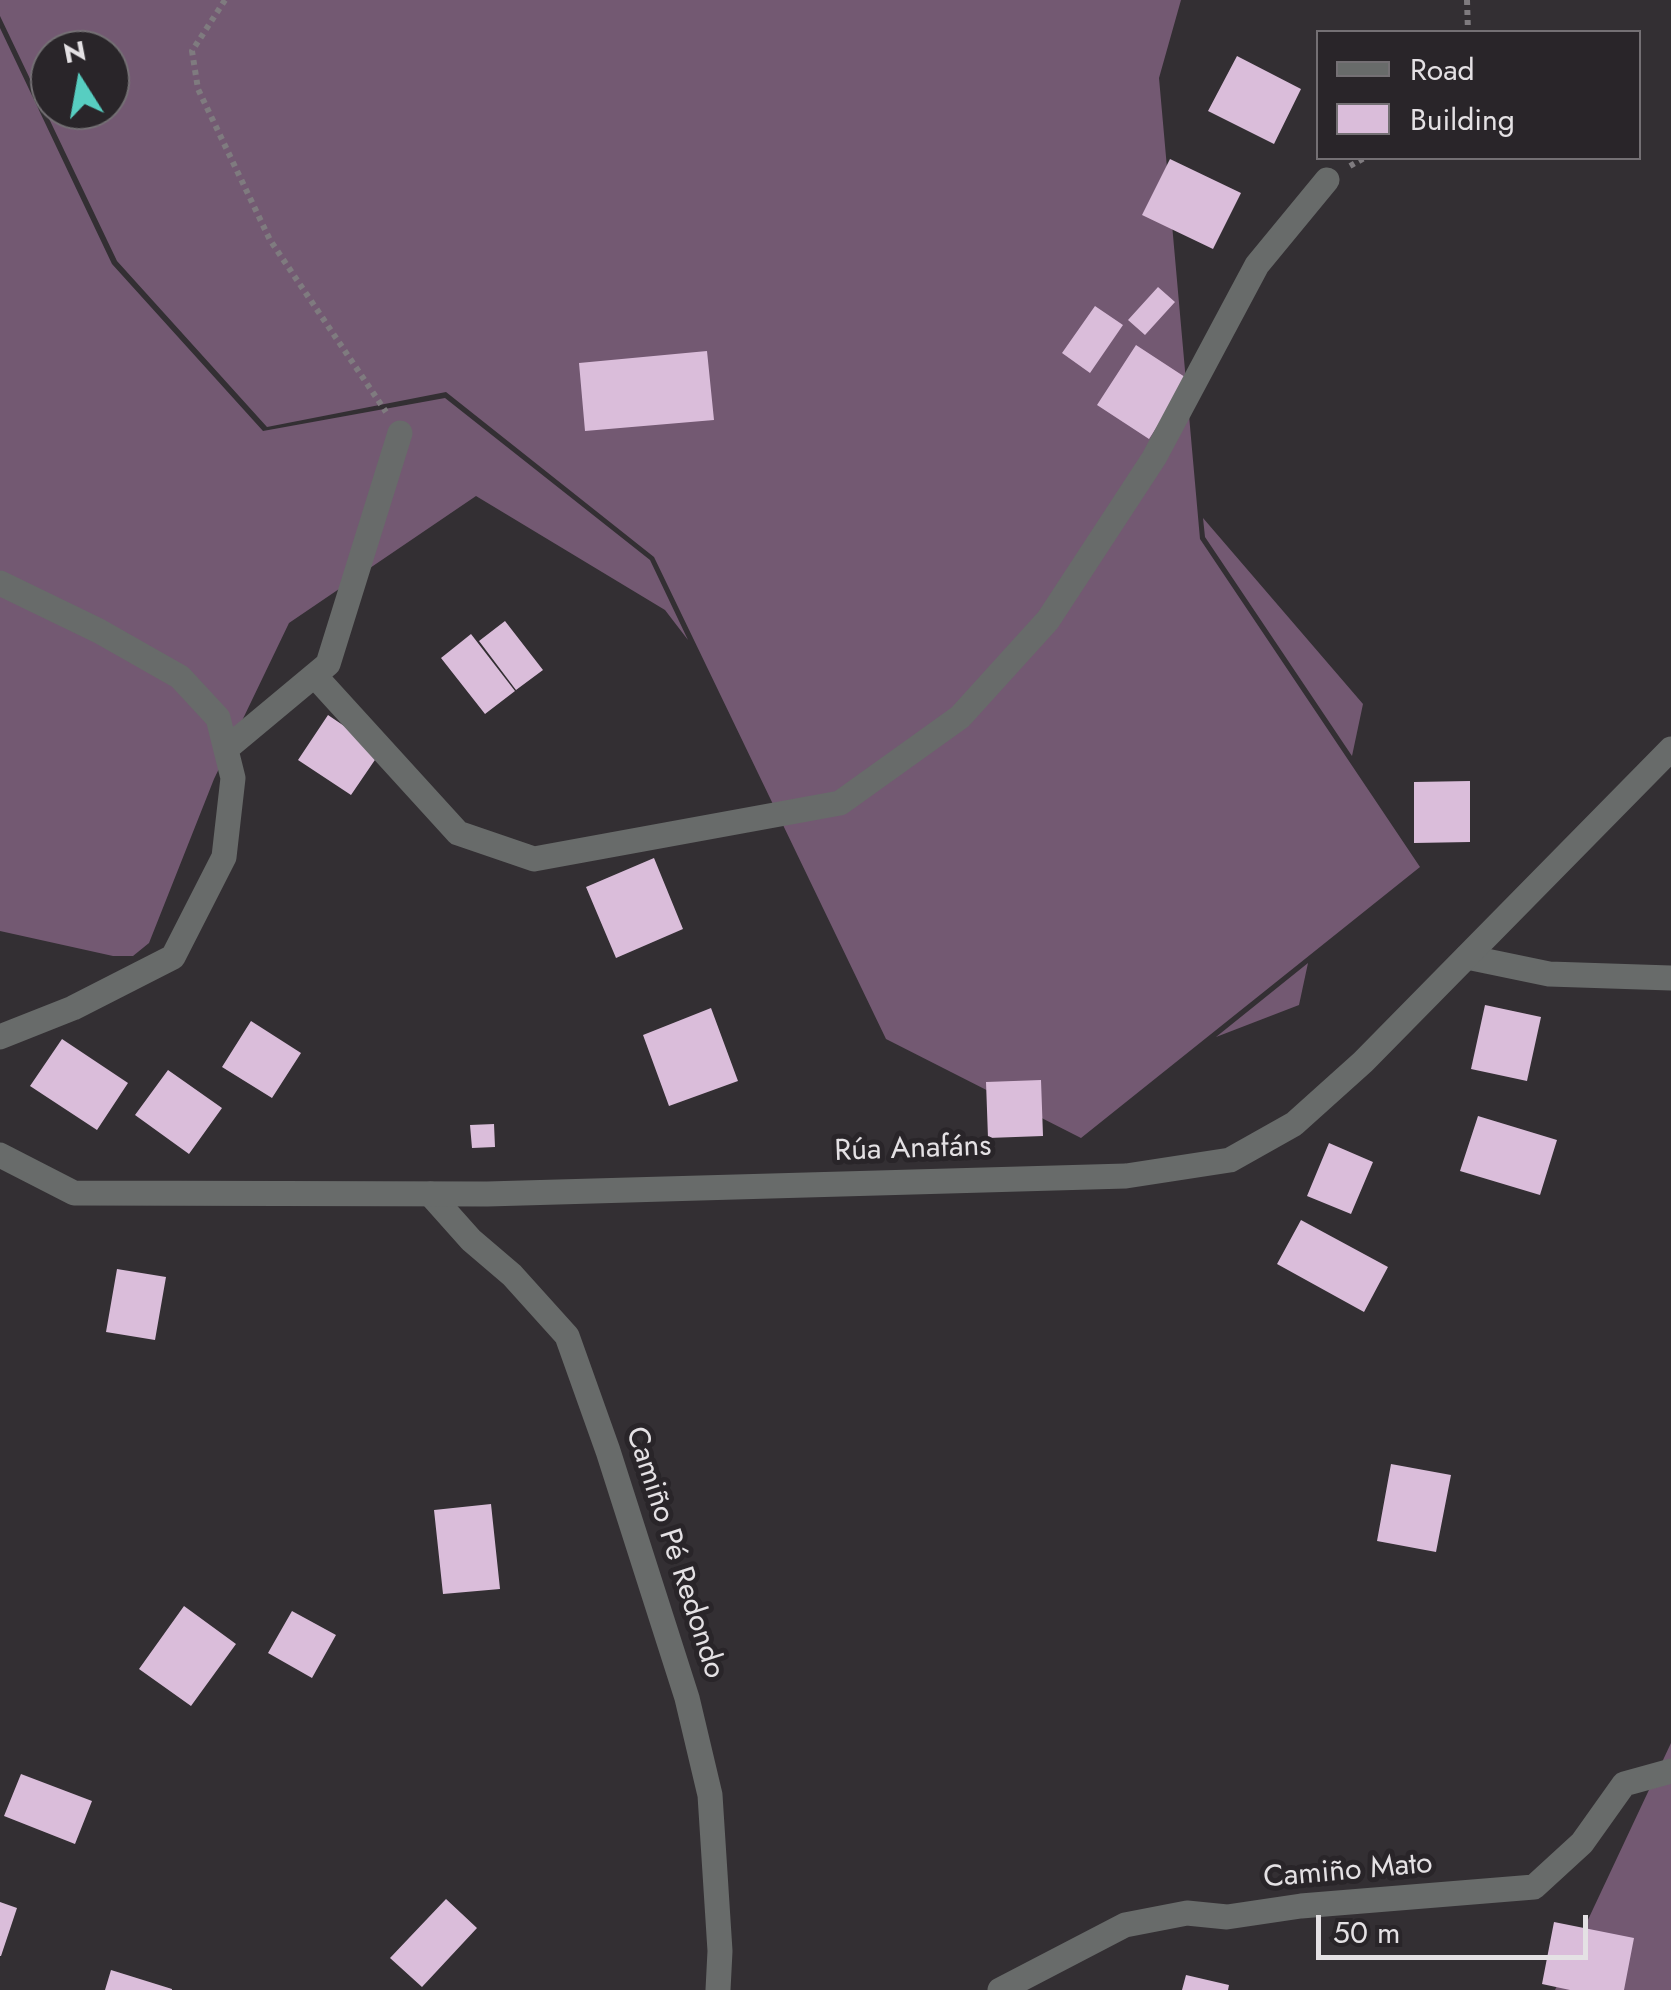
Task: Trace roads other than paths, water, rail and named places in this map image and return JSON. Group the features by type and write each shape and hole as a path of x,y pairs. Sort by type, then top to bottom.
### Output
{"street":[{"path":"314,676 458,833 534,858 840,803 960,717 1048,620 1154,458 1256,265 1327,180"},
{"path":"226,750 328,664 400,433"},
{"path":"0,584 99,631 180,677 218,718 233,778 224,856 173,957 73,1008 0,1038"},
{"name":"Rúa Anafáns","path":"0,1155 74,1192 430,1194 1126,1176 1230,1160 1294,1124 1362,1062 1671,750"},
{"path":"1467,957 1549,974 1671,978"},
{"name":"Camiño Pé Redondo","path":"430,1194 567,1336 608,1450 687,1698 710,1795 720,1951 718,1990"},
{"name":"Camiño Mato","path":"1000,1990 1125,1925 1140,1922 1188,1913 1226,1917 1301,1906 1534,1887 1582,1843 1624,1784 1671,1772"}]}
